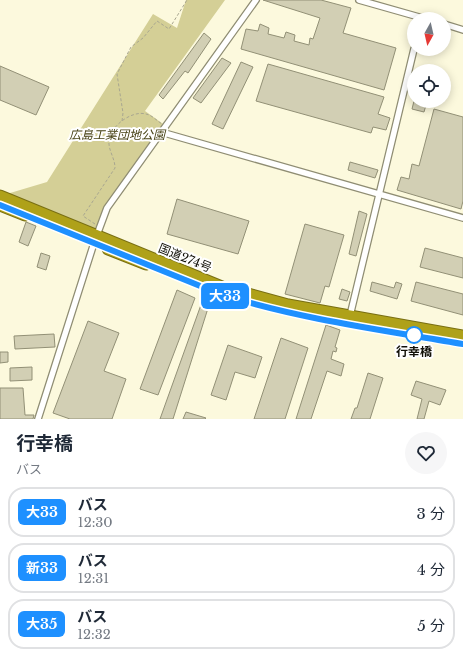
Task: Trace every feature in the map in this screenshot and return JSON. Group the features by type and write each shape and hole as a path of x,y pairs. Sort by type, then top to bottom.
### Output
{"highway":[{"name":"国道274号","path":"0,196 220,294 280,311 463,336"},
{"name":"国道274号","path":"0,205 95,239"},
{"name":"国道274号","path":"349,320 463,344"}],"street":[{"path":"38,419 95,239 108,208 256,0"},
{"path":"359,0 407,14"},
{"path":"451,26 463,30"},
{"path":"349,320 412,56"},
{"path":"163,129 463,218"}],"path":[{"path":"122,122 123,112 117,74 131,47 144,38 157,21 169,28 187,0"},
{"path":"123,112 129,116"},
{"path":"81,218 113,173 115,162 109,143 112,131 129,116 140,113 147,114 163,129"},
{"path":"83,216 94,224"}],"green space":[{"name":"広島工業団地公園","path":"186,0 225,0 145,111 166,126 108,208 96,236 0,196 47,182 153,14 177,28"}],"building":[{"path":"263,0 321,0 351,8 343,33 396,48 384,90 241,49 246,29 258,31 260,24 269,28 268,34 284,38 286,32 295,35 294,41 309,45 310,38 313,39 320,18"},
{"path":"204,33 211,39 188,73 185,71 163,99 159,95"},
{"path":"222,58 231,63 201,103 193,98"},
{"path":"241,62 253,67 223,129 212,124"},
{"path":"268,64 384,97 378,114 390,118 386,130 373,127 371,133 256,101"},
{"path":"0,66 49,87 36,115 0,100"},
{"path":"412,108 425,108 424,112"},
{"path":"434,109 463,117 463,201 461,209 397,190 401,177 409,179 412,164 419,166"},
{"path":"350,162 378,170 375,178 348,170"},
{"path":"177,199 249,221 238,254 167,234"},
{"path":"359,211 367,214 356,256 349,254"},
{"path":"26,222 36,226 28,246 19,242"},
{"path":"305,224 344,235 329,287 325,286 320,303 285,294"},
{"path":"171,248 189,255 186,262 168,255"},
{"path":"425,248 463,258 463,278 420,267"},
{"path":"41,253 50,256 46,270 37,267"},
{"path":"372,282 394,288 396,282 402,284 397,299 370,291"},
{"path":"416,282 463,294 463,315 411,301"},
{"path":"342,289 350,292 347,301 339,299"},
{"path":"177,290 195,298 158,395 140,389"},
{"path":"202,302 209,305 173,419 160,419"},
{"path":"88,321 119,333 104,371 126,379 112,419 70,419 53,413"},
{"path":"326,325 340,330 335,347 337,348 336,352 333,351 331,359 344,364 341,376 327,371 311,419 296,419"},
{"path":"54,334 55,347 15,349 14,336"},
{"path":"281,338 308,348 285,419 254,419"},
{"path":"228,345 262,357 255,378 235,372 226,400 211,395"},
{"path":"0,352 8,352 8,362 0,363"},
{"path":"32,367 32,380 10,381 10,368"},
{"path":"368,373 383,378 370,419 351,419 355,408 357,408"},
{"path":"416,381 446,390 440,405 429,401 424,419 417,419 422,399 411,395"},
{"path":"0,388 23,388 25,415 34,415 33,419 0,419"},
{"path":"186,412 206,418 183,419"}],"bus line":[{"name":"大33","path":"0,205 220,294 253,304 287,313 463,344"}],"place":[{"name":"行幸橋","path":"414,335"}]}
